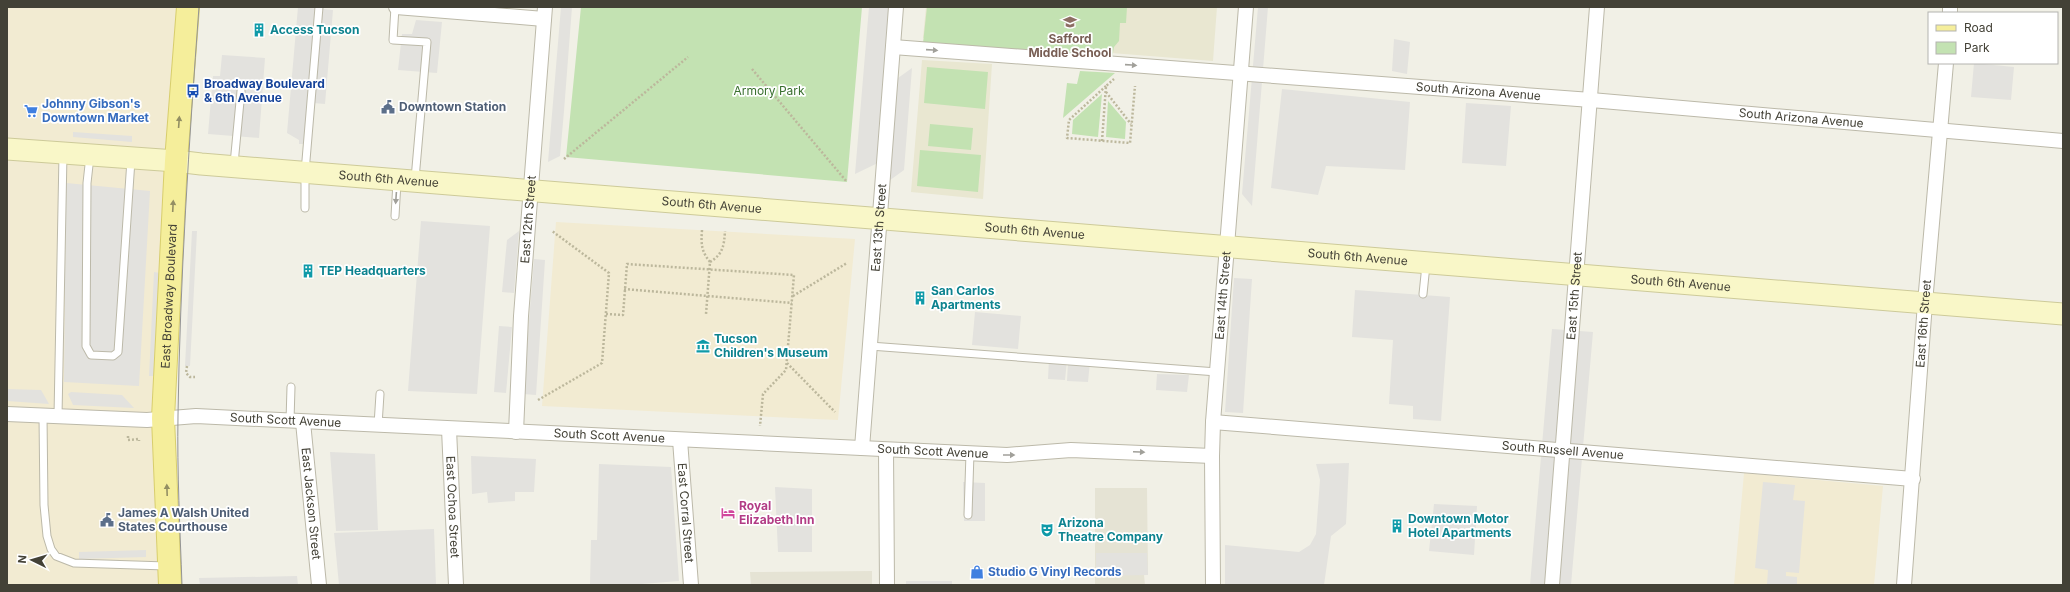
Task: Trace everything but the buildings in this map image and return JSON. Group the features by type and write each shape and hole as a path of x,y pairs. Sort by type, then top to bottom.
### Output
{"main road":[{"name":"East Broadway Boulevard","path":"170,575 163,418 176,161 188,7"},
{"name":"South 6th Avenue","path":"7,149 176,161 234,167 2063,314"}],"street":[{"path":"396,7 545,13"},
{"name":"East 13th Street","path":"862,448 896,7"},
{"name":"East 14th Street","path":"1213,585 1213,422 1246,7"},
{"name":"East 15th Street","path":"1552,585 1597,7"},
{"name":"East 12th Street","path":"516,432 522,316 545,13"},
{"name":"South Arizona Avenue","path":"893,47 1590,100 2063,141"},
{"name":"East 16th Street","path":"1904,585 1925,302 1946,64"},
{"name":"South Scott Avenue","path":"7,414 147,420 188,416 1014,455 1071,450 1212,456"},
{"name":"East Jackson Street","path":"297,421 319,585"},
{"name":"South Russell Avenue","path":"1213,422 1912,479"},
{"name":"East Ochoa Street","path":"449,429 456,585"},
{"name":"East Corral Street","path":"680,440 691,585"},
{"path":"886,450 887,585"}],"lane":[{"path":"305,208 305,172 319,7"},
{"path":"395,216 406,180 427,42 393,40 396,7"},
{"path":"234,167 241,90"},
{"path":"58,416 61,183 63,153"},
{"path":"90,155 87,183 86,346 91,355 114,356 118,352 132,159"},
{"path":"1423,294 1426,262"},
{"path":"870,346 1217,372"},
{"path":"291,387 297,421"},
{"path":"378,425 380,394"},
{"path":"43,416 47,536 51,549 56,556 74,563 170,575"},
{"path":"968,515 970,453"}],"path":[{"path":"564,159 688,57"},
{"path":"1129,65 1069,120 1067,138 1130,143 1135,86"},
{"path":"752,69 847,182"},
{"path":"1102,141 1106,86"},
{"path":"1106,92 1132,124"},
{"path":"702,230 701,245 704,255 710,262 706,314"},
{"path":"538,400 602,363 609,273 552,231"},
{"path":"710,262 718,257 724,248 725,231"},
{"path":"792,296 847,263"},
{"path":"606,314 623,315 627,264 794,275 786,370 763,394 760,426"},
{"path":"624,289 792,303"},
{"path":"787,363 835,412"},
{"path":"187,366 186,373 195,377"},
{"path":"128,436 128,440 139,439"}],"shaded area":[{"path":"7,7 190,7 168,349 170,585 7,585"},
{"path":"298,7 333,10 325,104 313,103 309,144 299,144 299,140 287,133"},
{"path":"561,7 572,7 564,111 560,156 548,162"},
{"path":"869,7 896,7 891,83 912,68 904,170 882,186 884,160 855,174"},
{"name":"Safford Middle School","path":"926,7 1217,7 1213,61 923,38"},
{"path":"1258,7 1268,7 1252,206 1242,194"},
{"path":"416,20 442,22 437,73 398,70 402,34 412,34"},
{"path":"1394,39 1410,42 1407,74 1392,71"},
{"path":"222,55 265,58 259,138 208,134 213,76 220,76"},
{"path":"922,60 992,64 983,199 911,192"},
{"path":"1974,64 2014,67 2011,100 1971,97"},
{"path":"1282,89 1410,102 1405,170 1326,166 1318,195 1271,188"},
{"path":"1466,103 1511,106 1506,166 1462,163"},
{"path":"73,132 132,136 132,142 73,137"},
{"path":"66,183 150,191 139,386 64,382"},
{"path":"421,221 490,226 477,394 408,391"},
{"path":"556,222 855,239 838,420 542,406"},
{"path":"192,231 197,231 190,366 185,366"},
{"path":"519,231 514,293 502,292 507,240"},
{"path":"534,259 545,260 536,395 523,394"},
{"path":"154,272 160,273 155,376 149,376"},
{"path":"1234,278 1252,279 1243,413 1225,412"},
{"path":"1355,290 1450,297 1441,421 1413,419 1413,406 1389,404 1393,340 1352,337"},
{"path":"975,312 1021,316 1018,349 972,345"},
{"path":"499,326 512,327 506,393 494,392"},
{"path":"1552,329 1593,332 1571,585 1530,585"},
{"path":"1049,359 1067,361 1065,380 1048,379"},
{"path":"1068,361 1090,362 1088,382 1067,381"},
{"path":"1157,374 1189,375 1187,392 1156,390"},
{"path":"7,389 41,390 49,404 7,401"},
{"path":"71,392 122,395 134,408 73,405 68,394"},
{"path":"330,452 375,454 378,530 336,531"},
{"path":"471,456 536,459 534,492 515,492 515,501 488,503 487,492 472,494"},
{"path":"1349,463 1346,524 1331,536 1324,585 1225,585 1225,545 1299,552 1310,545 1316,534 1320,480 1316,464"},
{"path":"599,464 671,467 679,581 629,585 590,585 591,540 597,540"},
{"path":"1744,473 1883,486 1874,585 1734,585"},
{"path":"963,482 985,483 985,521 964,521"},
{"path":"1763,482 1795,485 1793,500 1805,501 1799,573 1786,572 1786,576 1797,577 1797,585 1767,585 1768,570 1755,568"},
{"path":"775,487 812,489 812,552 778,552"},
{"path":"1095,488 1147,488 1148,575 1144,575 1145,585 1095,585"},
{"path":"1434,504 1477,506 1474,555 1429,551"},
{"path":"434,529 436,585 339,585 334,533"},
{"path":"146,550 146,557 79,559 79,552"},
{"path":"1096,553 1147,553 1148,575 1096,576"},
{"path":"872,571 872,585 751,585 750,572"},
{"path":"297,576 298,585 200,585 199,578"},
{"path":"906,581 952,581 952,585 906,585"}],"green space":[{"name":"Armory Park","path":"581,7 862,7 847,182 566,157"},
{"name":"Safford Middle School","path":"927,7 1127,7 1126,23 1120,23 1119,41 1114,47 1112,58 923,43"},
{"path":"927,67 988,72 985,109 924,103"},
{"path":"1080,71 1115,73 1063,118 1067,83 1077,84"},
{"path":"1102,94 1098,137 1072,134 1073,120"},
{"path":"1108,101 1126,122 1125,139 1106,137"},
{"path":"930,124 973,128 971,150 928,146"},
{"path":"920,150 981,155 978,192 917,186"}],"tram line":[{"path":"182,585 178,458 179,364 186,211 199,7"}],"place":[{"name":"Safford Middle School","path":"1070,22"},
{"name":"Access Tucson","path":"259,30"},
{"name":"Broadway Boulevard & 6th Avenue","path":"193,91"},
{"name":"Downtown Station","path":"388,107"},
{"name":"Johnny Gibson's Downtown Market","path":"31,111"},
{"name":"TEP Headquarters","path":"308,271"},
{"name":"San Carlos Apartments","path":"920,298"},
{"name":"Tucson Children's Museum","path":"703,346"},
{"name":"Royal Elizabeth Inn","path":"728,513"},
{"name":"James A Walsh United States Courthouse","path":"107,520"},
{"name":"Downtown Motor Hotel Apartments","path":"1397,526"},
{"name":"Arizona Theatre Company","path":"1047,530"},
{"name":"Studio G Vinyl Records","path":"977,572"}]}
